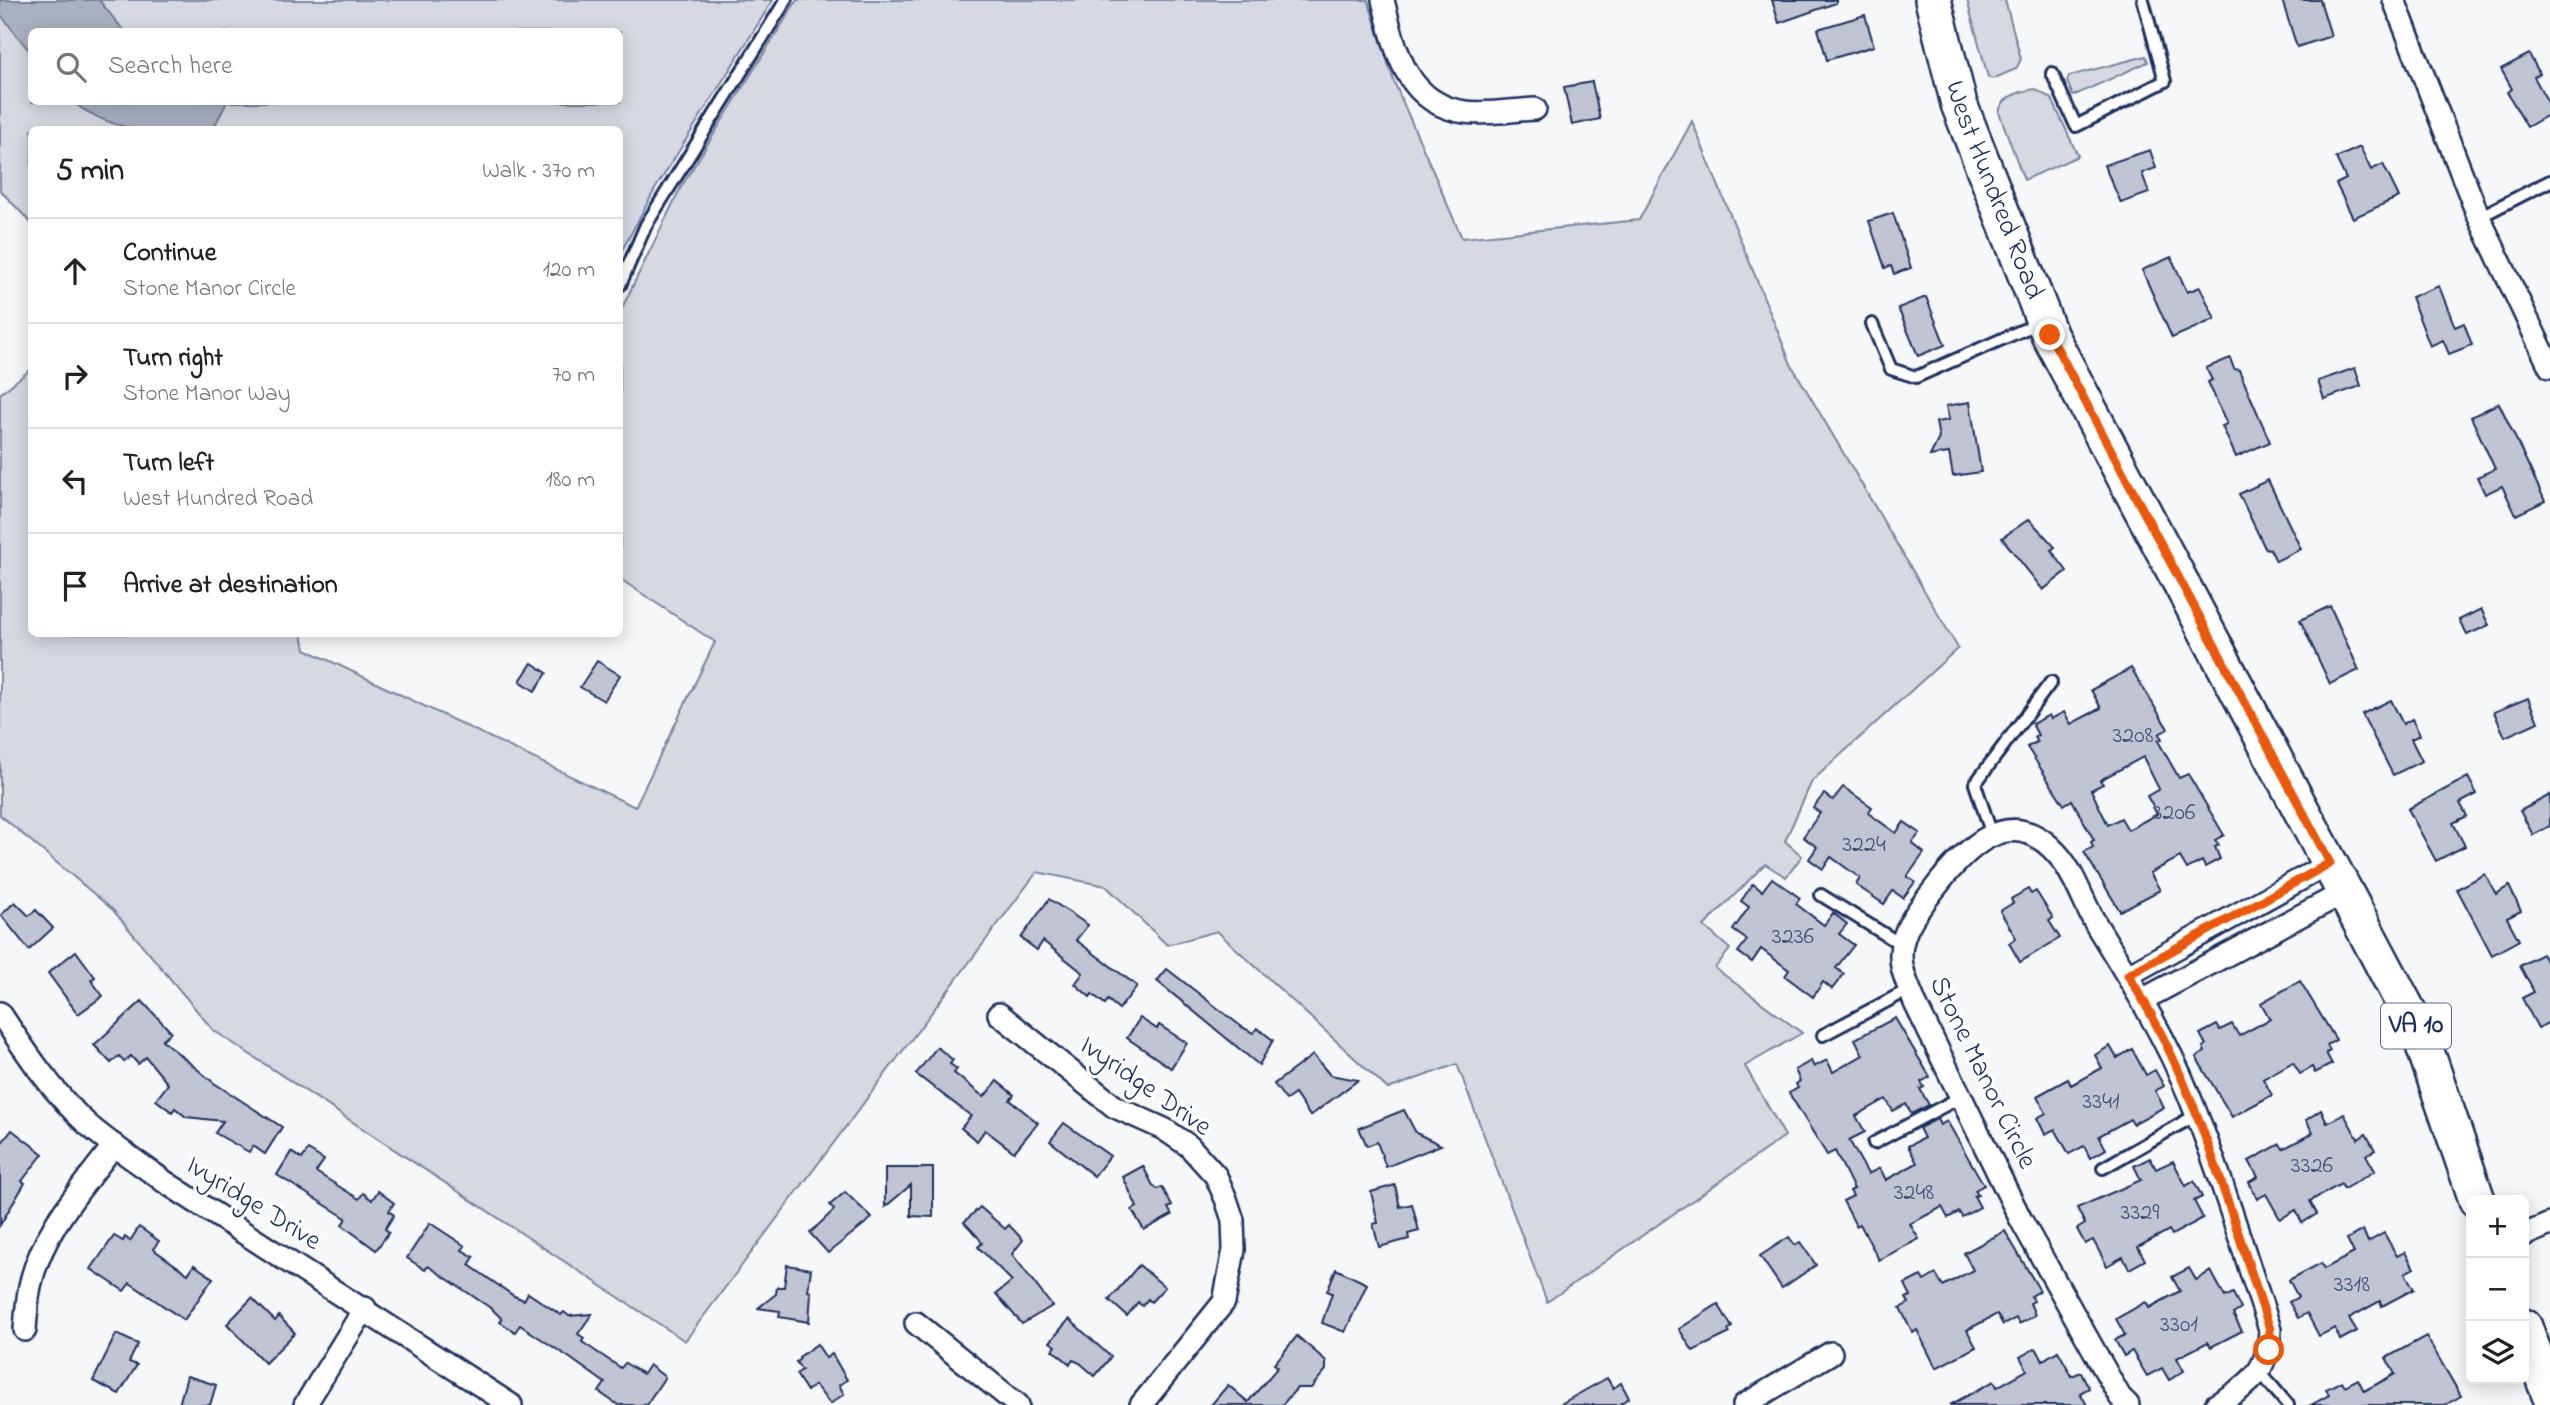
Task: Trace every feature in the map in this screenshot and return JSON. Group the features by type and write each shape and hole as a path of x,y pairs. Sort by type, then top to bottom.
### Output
{"main road":[{"name":"West Hundred Road","path":"1933,0 1959,104 2045,321 2420,1034 2475,1195"},
{"path":"2529,1340 2550,1395"}],"street":[{"path":"1383,0 1403,69 1414,86 1429,99 1447,109 1467,113 1535,108"},
{"path":"2393,0 2479,217 2550,367"},
{"path":"1902,945 1905,932 1918,910 1951,867 1970,846 1992,835 2025,833 2048,844 2066,866 2095,923 2142,1000 2196,1115 2270,1329 2269,1350 2260,1373 2217,1405"},
{"path":"2128,975 2338,878"},
{"path":"2142,1000 2338,878"},
{"name":"Stone Manor Circle","path":"1902,945 1902,970 1910,989 2021,1220 2120,1397 2128,1405"},
{"name":"Ivyridge Drive","path":"0,1013 34,1064 66,1102 114,1145 165,1182 365,1308 511,1405"},
{"name":"Ivyridge Drive","path":"999,1014 1115,1107 1164,1129 1189,1146 1216,1176 1226,1199 1233,1220 1234,1250 1224,1302 1142,1405"},
{"path":"25,1330 30,1287 41,1253 57,1221 114,1145"},
{"path":"2529,1233 2550,1224"},
{"path":"305,1405 365,1308"},
{"path":"916,1323 1018,1405"},
{"path":"1744,1405 1831,1353"}],"lane":[{"path":"623,278 646,225 786,0"},
{"path":"2052,73 2076,126 2165,81 2143,0"},
{"path":"2479,217 2550,181"},
{"path":"1872,324 1891,369 1916,377 2045,321"},
{"path":"1992,835 1975,784 2051,682"},
{"path":"1821,895 1902,945"},
{"path":"1823,1035 1910,989"},
{"path":"1874,1143 1961,1097"},
{"path":"2103,1168 2196,1115"},
{"path":"2260,1373 2288,1405"}],"shaded area":[{"path":"0,0 773,0 654,191 623,248 623,126 28,126 28,220 0,190"},
{"path":"797,0 1368,0 1394,82 1462,238 1639,220 1692,121 1791,364 1958,648 1812,781 1785,841 1802,856 1786,877 1765,864 1704,926 1730,949 1715,968 1802,1033 1745,1066 1785,1136 1547,1302 1457,1064 1388,1089 1217,931 1167,945 1106,886 1037,872 685,1341 213,1030 113,910 0,815 0,394 28,371 28,637 303,637 305,649 635,807 715,642 623,581 623,306 681,187"},
{"path":"1967,0 2005,0 2021,59 2016,69 1993,79 1988,77"},
{"path":"2146,56 2148,62 2073,96 2067,81 2069,76"},
{"path":"2035,89 2052,99 2078,156 2024,180 1999,112 2008,98"}],"water":[{"path":"0,0 99,0 122,28 28,28 28,49 0,14"},
{"path":"77,105 225,105 215,126 123,126"}],"building":[{"path":"1772,0 1836,0 1836,3 1779,23"},
{"path":"2282,0 2320,0 2331,36 2297,47"},
{"path":"1865,15 1874,46 1827,60 1818,29"},
{"path":"2529,54 2540,74 2534,77 2550,106 2550,114 2527,127 2507,92 2512,89 2501,69"},
{"path":"1592,82 1600,119 1572,125 1564,87"},
{"path":"2360,147 2371,170 2383,164 2399,197 2353,218 2336,184 2346,179 2336,158"},
{"path":"2150,150 2156,168 2142,173 2149,193 2121,203 2104,165"},
{"path":"1893,213 1911,268 1894,274 1891,266 1885,268 1869,221"},
{"path":"2171,257 2187,292 2200,287 2215,319 2172,338 2142,270"},
{"path":"2439,286 2455,327 2464,323 2472,345 2449,354 2443,340 2430,346 2411,297"},
{"path":"1926,297 1945,345 1918,356 1898,308"},
{"path":"2230,358 2234,369 2239,370 2270,442 2236,457 2222,426 2227,424 2208,382 2212,380 2206,368"},
{"path":"2355,368 2361,386 2324,399 2318,381"},
{"path":"1970,402 1981,472 1953,476 1949,453 1930,456 1939,438 1936,422 1949,420 1946,406"},
{"path":"2499,403 2545,501 2516,515 2502,486 2485,494 2477,477 2495,469 2471,417"},
{"path":"2268,480 2301,549 2276,561 2270,549 2265,548 2239,494"},
{"path":"2029,519 2055,547 2051,550 2067,571 2043,590 2002,538"},
{"path":"2330,606 2359,670 2330,684 2300,620"},
{"path":"2481,609 2489,625 2467,635 2459,620"},
{"path":"597,661 620,675 604,701 580,687"},
{"path":"532,663 547,673 535,691 520,681"},
{"path":"2131,668 2168,729 2159,734 2162,739 2158,741 2179,778 2188,774 2224,835 2215,840 2219,845 2215,847 2220,859 2205,867 2202,861 2187,869 2180,857 2150,873 2160,890 2120,911 2084,852 2093,847 2091,842 2094,840 2072,800 2064,805 2027,747 2037,742 2034,737 2038,735 2032,724 2049,715 2051,719 2064,712 2071,724 2101,708 2091,690","holes":["2143,757 2159,789 2147,796 2157,814 2128,830 2121,818 2108,825 2091,790 2103,784 2100,780"]},
{"path":"2528,698 2538,722 2505,737 2494,712"},
{"path":"2391,700 2403,724 2412,719 2420,735 2411,739 2422,761 2393,775 2362,714"},
{"path":"2468,777 2477,794 2460,803 2467,816 2453,823 2465,846 2436,861 2408,809"},
{"path":"1843,787 1872,807 1868,813 1896,833 1904,822 1920,833 1912,843 1924,853 1907,877 1915,882 1903,898 1893,891 1884,904 1856,885 1860,878 1831,857 1823,869 1809,859 1817,847 1803,837 1820,813 1813,808 1824,794 1833,800"},
{"path":"2550,795 2550,826 2533,835 2520,811"},
{"path":"2485,874 2496,894 2509,886 2521,911 2507,918 2519,940 2492,955 2457,889"},
{"path":"1772,878 1800,898 1796,904 1824,925 1833,913 1847,924 1839,934 1854,945 1836,968 1844,974 1832,989 1823,982 1813,997 1785,976 1789,970 1761,949 1752,962 1738,952 1747,940 1733,930 1749,907 1741,901 1753,884 1762,891"},
{"path":"2028,889 2031,894 2036,891 2053,918 2049,921 2060,938 2020,962 2009,943 2016,938 2000,911 2013,903 2011,899"},
{"path":"1049,899 1088,925 1076,940 1137,986 1119,1009 1108,1000 1105,1004 1092,994 1090,997 1075,984 1083,973 1043,941 1037,950 1021,938"},
{"path":"15,902 29,916 36,910 53,928 29,950 1,915"},
{"path":"76,951 95,977 91,980 103,996 78,1014 48,973"},
{"path":"2542,954 2550,968 2550,1022 2538,1028 2522,998 2534,992 2520,966"},
{"path":"1167,969 1242,1027 1253,1033 1257,1028 1273,1040 1259,1065 1157,981"},
{"path":"2300,981 2336,1040 2327,1045 2330,1051 2326,1053 2332,1064 2315,1073 2312,1067 2300,1074 2293,1062 2263,1079 2272,1095 2232,1117 2196,1057 2205,1052 2203,1047 2206,1045 2200,1034 2217,1025 2220,1030 2232,1024 2239,1036 2270,1019 2261,1003"},
{"path":"142,1001 171,1032 162,1040 214,1083 282,1127 265,1154 253,1146 249,1152 215,1133 223,1121 186,1117 175,1108 172,1112 156,1100 168,1084 146,1057 138,1064 131,1056 124,1062 119,1056 111,1063 94,1045"},
{"path":"1140,1018 1157,1029 1159,1025 1187,1043 1171,1068 1127,1038"},
{"path":"1895,1018 1930,1077 1921,1082 1924,1087 1920,1089 1929,1105 1911,1114 1906,1104 1893,1111 1886,1099 1856,1116 1865,1132 1849,1140 1868,1174 1880,1168 1886,1180 1917,1163 1908,1146 1924,1138 1919,1128 1937,1119 1940,1125 1947,1121 1984,1185 1975,1190 1978,1195 1974,1196 1980,1207 1962,1217 1959,1212 1948,1218 1942,1207 1910,1224 1919,1239 1879,1260 1860,1224 1856,1226 1843,1201 1853,1196 1850,1191 1854,1189 1835,1151 1827,1155 1789,1093 1798,1088 1796,1084 1800,1081 1795,1070 1811,1061 1814,1067 1827,1060 1833,1072 1863,1055 1855,1039"},
{"path":"2110,1046 2117,1058 2132,1049 2146,1075 2155,1070 2164,1086 2155,1091 2164,1107 2133,1124 2130,1119 2099,1136 2106,1149 2090,1158 2084,1146 2069,1154 2055,1129 2045,1134 2037,1118 2046,1113 2037,1096 2068,1079 2071,1085 2102,1068 2095,1055"},
{"path":"937,1047 953,1060 950,1064 957,1069 954,1073 984,1097 997,1081 1014,1095 1010,1100 1038,1123 1014,1152 985,1130 977,1141 961,1128 971,1116 916,1074"},
{"path":"1313,1055 1330,1075 1358,1080 1310,1116 1295,1094 1286,1100 1274,1084"},
{"path":"1404,1110 1416,1133 1441,1145 1386,1167 1377,1142 1367,1146 1359,1128"},
{"path":"2321,1110 2327,1123 2344,1114 2358,1139 2366,1134 2375,1150 2366,1155 2375,1171 2344,1189 2341,1184 2310,1201 2317,1214 2302,1223 2296,1210 2280,1219 2266,1194 2257,1199 2249,1182 2258,1177 2249,1161 2280,1144 2283,1149 2313,1133 2306,1120"},
{"path":"1064,1123 1110,1156 1094,1176 1050,1141"},
{"path":"12,1130 43,1154 22,1181 25,1183 0,1225 0,1145"},
{"path":"308,1150 324,1160 316,1172 359,1199 363,1193 372,1200 378,1191 394,1203 389,1211 394,1215 385,1229 389,1232 376,1250 342,1225 346,1218 277,1175 291,1152 302,1159"},
{"path":"2150,1158 2156,1169 2173,1161 2186,1186 2194,1181 2202,1197 2194,1201 2203,1218 2172,1235 2169,1230 2138,1247 2145,1260 2129,1269 2123,1257 2107,1266 2093,1240 2085,1244 2077,1229 2085,1224 2077,1208 2141,1180 2134,1166"},
{"path":"1143,1166 1152,1184 1157,1189 1162,1187 1172,1206 1168,1208 1172,1215 1144,1230 1132,1210 1137,1207 1123,1177"},
{"path":"885,1168 933,1168 933,1217 911,1216 911,1185 885,1207"},
{"path":"1395,1185 1400,1207 1412,1204 1419,1231 1408,1234 1409,1239 1379,1247 1373,1224 1378,1223 1371,1192"},
{"path":"845,1192 872,1218 828,1253 810,1233 834,1210 830,1205"},
{"path":"980,1207 1005,1229 1009,1225 1023,1240 1012,1254 1052,1306 1022,1324 996,1294 1012,1281 978,1247 982,1243 964,1222"},
{"path":"430,1223 465,1246 462,1250 474,1257 469,1265 514,1296 524,1300 528,1293 561,1315 564,1312 569,1316 592,1314 578,1334 584,1338 582,1342 621,1368 625,1363 643,1374 649,1365 665,1377 646,1405 618,1405 599,1392 605,1383 570,1358 520,1325 515,1332 500,1322 502,1319 492,1309 428,1266 425,1270 407,1258"},
{"path":"139,1227 159,1241 153,1249 188,1274 194,1265 213,1278 184,1320 130,1283 124,1291 91,1269 114,1236 123,1241 125,1237 130,1241"},
{"path":"2363,1230 2368,1242 2384,1233 2397,1256 2405,1252 2414,1268 2405,1273 2414,1289 2382,1306 2380,1301 2349,1318 2357,1331 2340,1340 2335,1328 2319,1336 2307,1313 2298,1318 2289,1302 2298,1297 2289,1280 2321,1263 2324,1269 2354,1253 2347,1239"},
{"path":"2005,1231 2040,1291 2031,1296 2034,1301 2030,1303 2035,1315 2019,1324 2016,1318 2003,1325 1997,1314 1967,1330 1976,1347 1936,1368 1917,1330 1913,1333 1900,1308 1909,1303 1906,1298 1911,1296 1905,1284 1921,1276 1924,1281 1936,1274 1943,1286 1973,1270 1964,1253"},
{"path":"1789,1237 1795,1245 1800,1242 1816,1265 1782,1288 1760,1256"},
{"path":"787,1265 811,1269 808,1291 811,1292 809,1322 779,1317 780,1311 758,1308 776,1294 777,1287 784,1287"},
{"path":"1139,1265 1165,1287 1151,1302 1148,1299 1142,1306 1138,1302 1127,1316 1109,1300"},
{"path":"2189,1268 2196,1280 2211,1271 2225,1297 2233,1293 2241,1309 2233,1314 2242,1331 2211,1347 2208,1342 2177,1358 2184,1371 2169,1380 2162,1368 2147,1376 2132,1351 2124,1356 2115,1340 2125,1335 2116,1319 2146,1302 2149,1308 2180,1291 2172,1277"},
{"path":"1336,1269 1367,1284 1345,1332 1322,1323 1332,1293 1327,1291"},
{"path":"252,1298 275,1321 279,1316 295,1333 265,1363 227,1324"},
{"path":"1718,1304 1732,1327 1728,1330 1730,1333 1693,1351 1679,1329"},
{"path":"1069,1319 1111,1357 1095,1376 1080,1363 1073,1360 1070,1364 1053,1350 1056,1346 1050,1342"},
{"path":"116,1334 138,1344 129,1362 137,1365 119,1394 93,1381"},
{"path":"1297,1336 1326,1361 1326,1370 1311,1388 1297,1388 1282,1405 1211,1405 1228,1385 1248,1402 1278,1367 1274,1364"},
{"path":"2426,1336 2461,1396 2445,1405 2311,1405 2329,1395 2326,1389 2342,1381 2345,1386 2358,1379 2364,1391 2395,1374 2386,1358"},
{"path":"817,1344 826,1358 832,1354 847,1380 839,1385 844,1394 830,1404 815,1385 807,1391 796,1374 802,1370 796,1362 799,1357"},
{"path":"2036,1348 2043,1360 2058,1351 2072,1376 2081,1372 2089,1388 2080,1393 2087,1405 1950,1405 1994,1381 1997,1387 2027,1370 2020,1357"},
{"path":"187,1376 216,1385 210,1405 179,1405"},
{"path":"1607,1378 1613,1388 1621,1383 1629,1398 1621,1403 1623,1405 1559,1405"}],"route":[{"path":"2050,335 2330,863 2128,975 2188,1092 2270,1329 2269,1350"}]}
